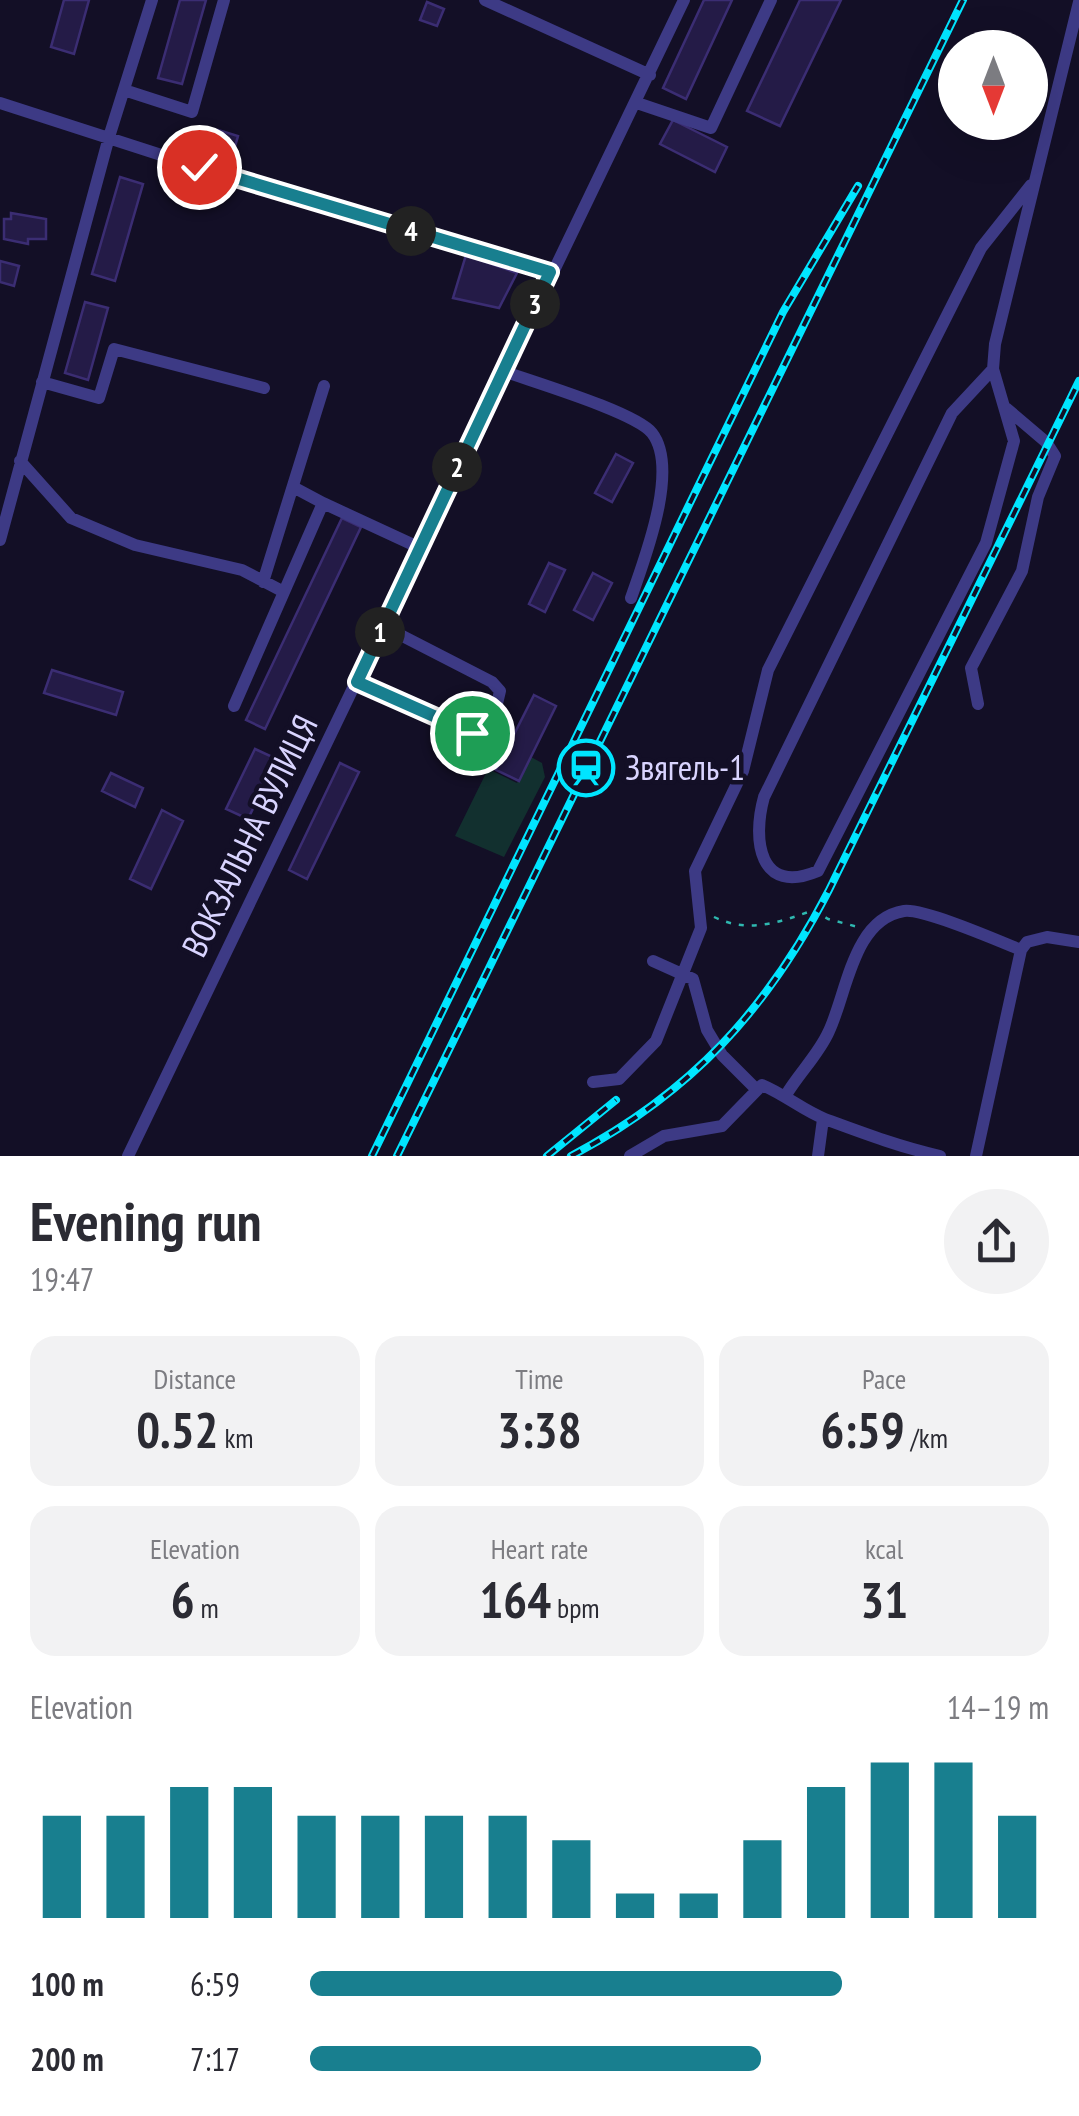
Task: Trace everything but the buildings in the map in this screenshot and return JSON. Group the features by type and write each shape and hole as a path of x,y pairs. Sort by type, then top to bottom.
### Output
{"street":[{"path":"0,540 109,138 152,0"},
{"path":"124,90 192,112 224,0"},
{"path":"485,0 650,75"},
{"name":"ВОКЗАЛЬНА ВУЛИЦЯ","path":"128,1156 684,0"},
{"path":"636,102 711,128 771,0"},
{"path":"993,369 952,412 764,797 756,828 760,856 776,874 800,879 818,871 986,543 1014,441 993,369 1079,2"},
{"path":"0,103 288,196 550,272"},
{"path":"593,1082 620,1079 656,1041 686,976 701,928 695,871 742,771 768,670 972,264 1036,179"},
{"path":"42,382 99,398 114,348 264,388"},
{"path":"503,371 624,416 651,431 660,448 660,486 653,536 631,598"},
{"path":"263,582 324,386"},
{"path":"978,704 971,668 1022,571 1038,498 1055,456 1046,442 1006,408"},
{"path":"20,461 71,518 135,545 242,570 284,592"},
{"path":"292,487 418,548"},
{"path":"234,706 323,503"},
{"path":"357,682 472,733 483,731 496,708 500,691 492,682 383,626"},
{"path":"786,1095 828,1034 869,931 907,910 1022,950"},
{"path":"976,1156 1022,950 1027,942 1047,937 1079,942"},
{"path":"653,961 694,979 702,999 706,1030 722,1055 755,1088"},
{"path":"630,1156 664,1136 722,1126 762,1085 823,1119 854,1126 890,1145 940,1156"},
{"path":"818,1156 823,1119"}],"path":[{"path":"698,899 716,919 737,926 759,927 814,910 828,920 869,931"}],"green space":[{"path":"531,757 542,763 545,777 504,857 455,836 488,769 517,783"}],"railway":[{"path":"397,1156 963,0"},
{"path":"372,1156 783,312 858,186"},
{"path":"571,1156 653,1105 689,1076 752,1010 779,973 829,890 1079,381"},
{"path":"547,1156 616,1100"}],"place":[{"name":"Звягель-1","path":"586,768"}],"route":[{"path":"199,167 550,272 357,682 472,733"}]}
